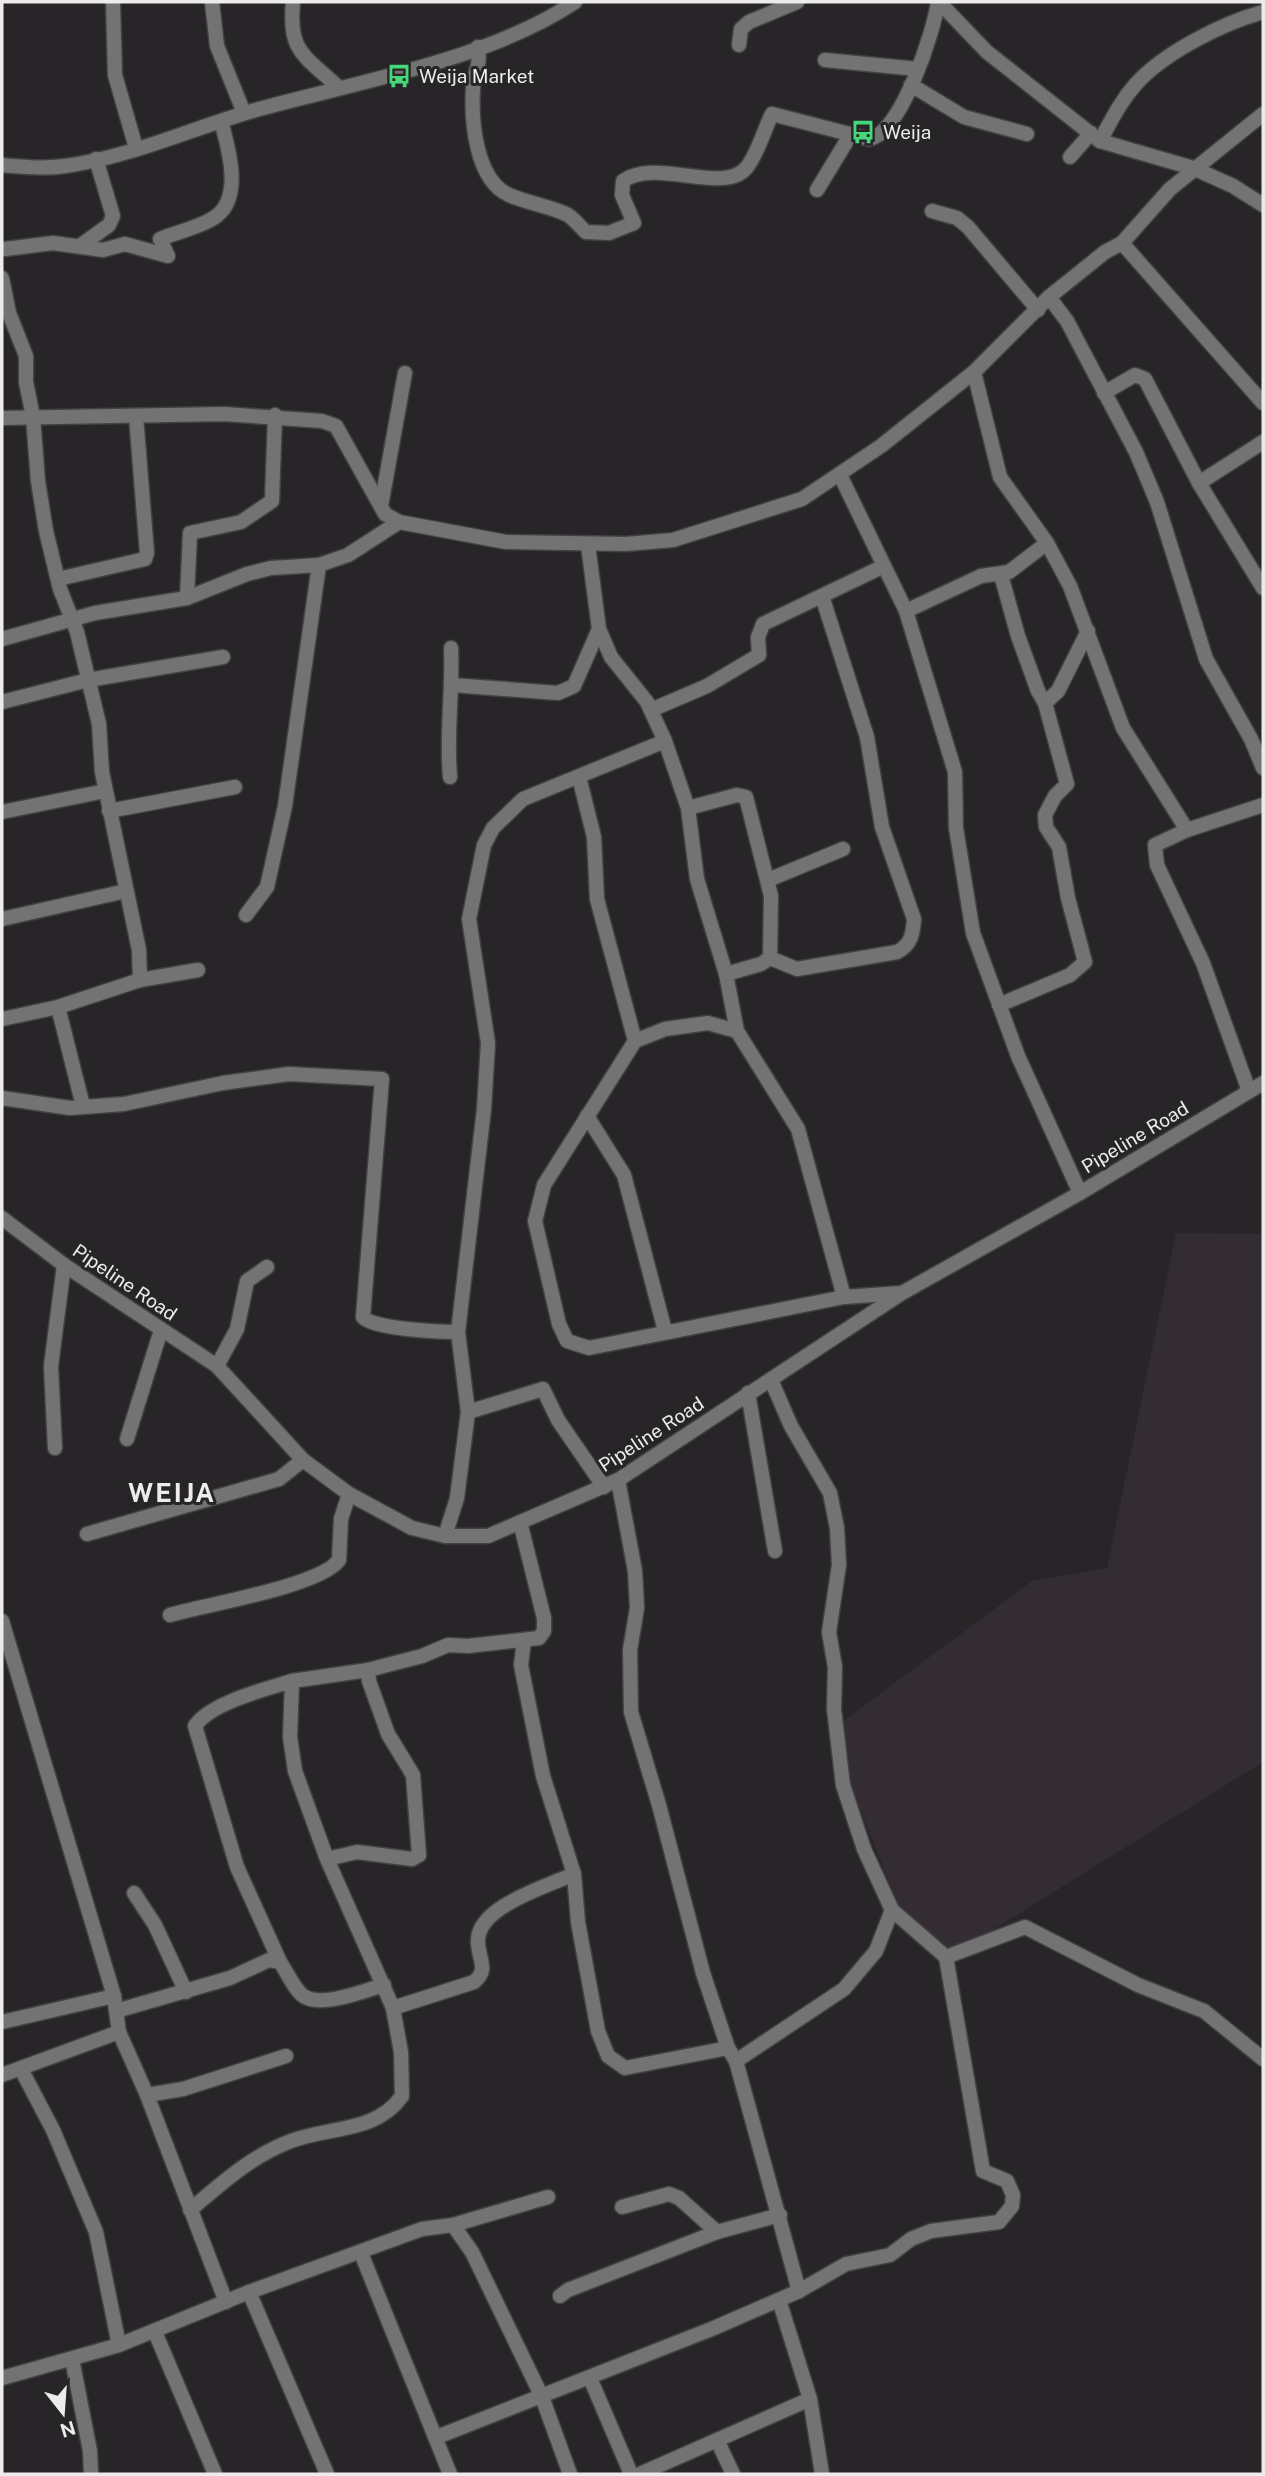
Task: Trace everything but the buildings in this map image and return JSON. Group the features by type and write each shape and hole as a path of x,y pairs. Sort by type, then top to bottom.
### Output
{"street":[{"path":"113,2 115,75 136,148"},
{"path":"212,2 217,46 244,113"},
{"path":"293,2 292,37 302,53 338,87"},
{"path":"2,165 42,168 96,159 136,148 244,113 478,47 541,21 575,2"},
{"path":"739,45 741,29 749,22 797,2"},
{"path":"478,47 480,70 472,85 473,119 487,177 498,190 532,205 568,214 586,232 609,233 634,223 622,195 623,181 633,174 669,172 728,179 746,169 772,114 876,138 888,124 911,85 934,26 939,2"},
{"path":"939,2 987,52 1096,137 1194,168 1233,186 1263,205"},
{"path":"1070,157 1096,137 1137,82 1178,50 1263,12"},
{"path":"825,60 918,69"},
{"path":"911,85 964,117 1027,134"},
{"path":"2,418 275,415 322,421 336,426 381,506 398,522 506,542 588,545 673,540 802,499 840,475 974,372 1049,298 1105,252 1122,243 1152,206 1194,168 1263,114"},
{"path":"5,249 53,243 103,250 125,244 168,256 160,239 214,218 225,204 233,175 221,121"},
{"path":"817,190 851,134"},
{"path":"79,246 109,225 113,216 96,159"},
{"path":"932,211 957,218 968,227 1038,310"},
{"path":"1122,243 1263,403"},
{"path":"2,278 5,314 26,356 26,382 33,417 41,509 99,724 105,791 139,950 140,980"},
{"path":"1049,298 1067,321 1136,452 1157,502 1206,659 1251,739 1263,768"},
{"path":"974,372 1000,477 1047,543 1070,586 1123,728 1187,830"},
{"path":"381,506 405,373"},
{"path":"1104,393 1135,375 1142,376 1199,483 1263,588"},
{"path":"187,598 190,533 197,529 241,522 272,501 275,415"},
{"path":"58,579 145,559 147,553 136,416"},
{"path":"1199,483 1263,443"},
{"path":"840,475 906,611 955,772 955,818 970,922 999,1005 1080,1193"},
{"path":"2,639 95,613 187,598 247,574 285,566 319,565 348,555 398,522"},
{"path":"906,611 981,576 1002,575 1016,569 1047,543"},
{"path":"588,545 599,629 611,657 651,710 665,741 688,808 697,879 726,974 737,1031 798,1129 844,1297"},
{"path":"246,915 267,887 285,806 319,565"},
{"path":"651,710 739,669 758,655 758,637 764,624 884,566"},
{"path":"999,1005 1069,975 1085,962 1068,898 1059,847 1046,827 1045,815 1055,796 1067,784 1045,703 1018,636 1002,575"},
{"path":"726,974 769,958 790,968 809,968 897,952 905,948 912,935 914,919 882,827 867,737 822,596"},
{"path":"453,685 558,693 567,691 574,686 599,629"},
{"path":"1045,703 1058,691 1088,631"},
{"path":"450,777 447,748 453,685 451,648"},
{"path":"2,702 88,680 223,657"},
{"path":"445,1536 457,1498 468,1412 458,1332 484,1109 488,1043 470,919 484,845 493,828 523,799 665,741"},
{"path":"579,777 594,838 597,899 635,1041"},
{"path":"110,811 234,787"},
{"path":"2,813 105,791"},
{"path":"688,808 737,795 746,797 771,896 769,958"},
{"path":"1249,1091 1203,963 1157,865 1155,845 1187,830 1263,805"},
{"path":"768,880 843,849"},
{"path":"2,919 126,891"},
{"path":"2,1019 58,1007 140,980 198,970"},
{"path":"58,1007 83,1106"},
{"path":"737,1031 708,1023 665,1029 635,1041 544,1185 535,1221 559,1324 567,1340 589,1348 844,1297 902,1293"},
{"path":"2,1098 70,1108 124,1104 223,1083 304,1072 382,1079 363,1317 375,1325 400,1326 420,1332 458,1332"},
{"name":"Pipeline Road","path":"2,1218 64,1265 217,1366 303,1460 349,1494 412,1528 445,1536 488,1536 611,1483 902,1293 1080,1193 1263,1083"},
{"path":"587,1116 624,1175 665,1331"},
{"path":"55,1448 51,1366 64,1265"},
{"path":"217,1366 237,1329 247,1281 267,1267"},
{"path":"127,1439 161,1330"},
{"path":"437,2437 590,2378 779,2300 846,2264 890,2255 911,2239 931,2231 999,2222 1012,2206 1013,2195 1007,2181 983,2171 975,2138 946,1957 892,1910 860,1836 843,1785 837,1748 835,1667 829,1632 839,1565 837,1528 830,1493 791,1426 771,1380"},
{"path":"468,1412 543,1390 558,1420 611,1483 636,1579 637,1608 630,1650 631,1712 659,1805 703,1973 728,2048 736,2061 742,2092 780,2215 799,2291"},
{"path":"748,1393 775,1551"},
{"path":"87,1534 279,1479 303,1460"},
{"path":"170,1615 285,1587 330,1568 339,1560 341,1519 349,1494"},
{"path":"384,1985 337,1998 313,2000 299,1993 280,1962 237,1867 195,1726 199,1719 234,1700 292,1681 368,1670 422,1656 448,1645 468,1646 539,1638 544,1632 544,1618 520,1522"},
{"path":"2,1621 114,1996 119,2032 147,2095 226,2302"},
{"path":"524,1641 521,1665 543,1776 574,1874 588,1986 598,2031 608,2056 625,2068 728,2048"},
{"path":"327,1859 358,1852 412,1859 419,1855 413,1775 388,1734 369,1681 368,1670"},
{"path":"190,2210 246,2162 292,2140 380,2119 394,2108 402,2096 402,2072 393,2008 327,1859 295,1771 290,1737 292,1681"},
{"path":"393,2008 474,1982 482,1975 484,1965 478,1942 480,1930 490,1915 501,1906 574,1874"},
{"path":"134,1893 155,1925 186,1992"},
{"path":"736,2061 844,1989 876,1951 892,1910"},
{"path":"946,1957 1025,1927 1138,1985 1204,2011 1263,2059"},
{"path":"116,2011 241,1975 269,1960 280,1962"},
{"path":"2,2022 114,1996"},
{"path":"2,2075 119,2032"},
{"path":"147,2095 183,2089 286,2056"},
{"path":"21,2069 53,2130 96,2232 119,2345"},
{"path":"622,2207 669,2194 679,2198 717,2232"},
{"path":"2,2378 119,2345 249,2292 422,2229 453,2225 548,2197"},
{"path":"560,2296 568,2290 717,2232 780,2215"},
{"path":"453,2225 472,2252 542,2397 570,2474"},
{"path":"361,2253 450,2474"},
{"path":"249,2292 327,2474"},
{"path":"779,2300 810,2399 821,2474"},
{"path":"155,2332 215,2474"},
{"path":"72,2359 90,2451 91,2474"},
{"path":"590,2378 631,2474"},
{"path":"640,2474 810,2399"},
{"path":"718,2440 733,2474"}],"shaded area":[{"path":"1176,1233 1263,1234 1263,1762 949,1957 899,1908 850,1783 842,1722 1032,1581 1107,1568"}],"place":[{"name":"Weija Market","path":"399,76"},
{"name":"Weija","path":"863,132"}],"district":[{"name":"WEIJA","path":"172,1492"}]}
